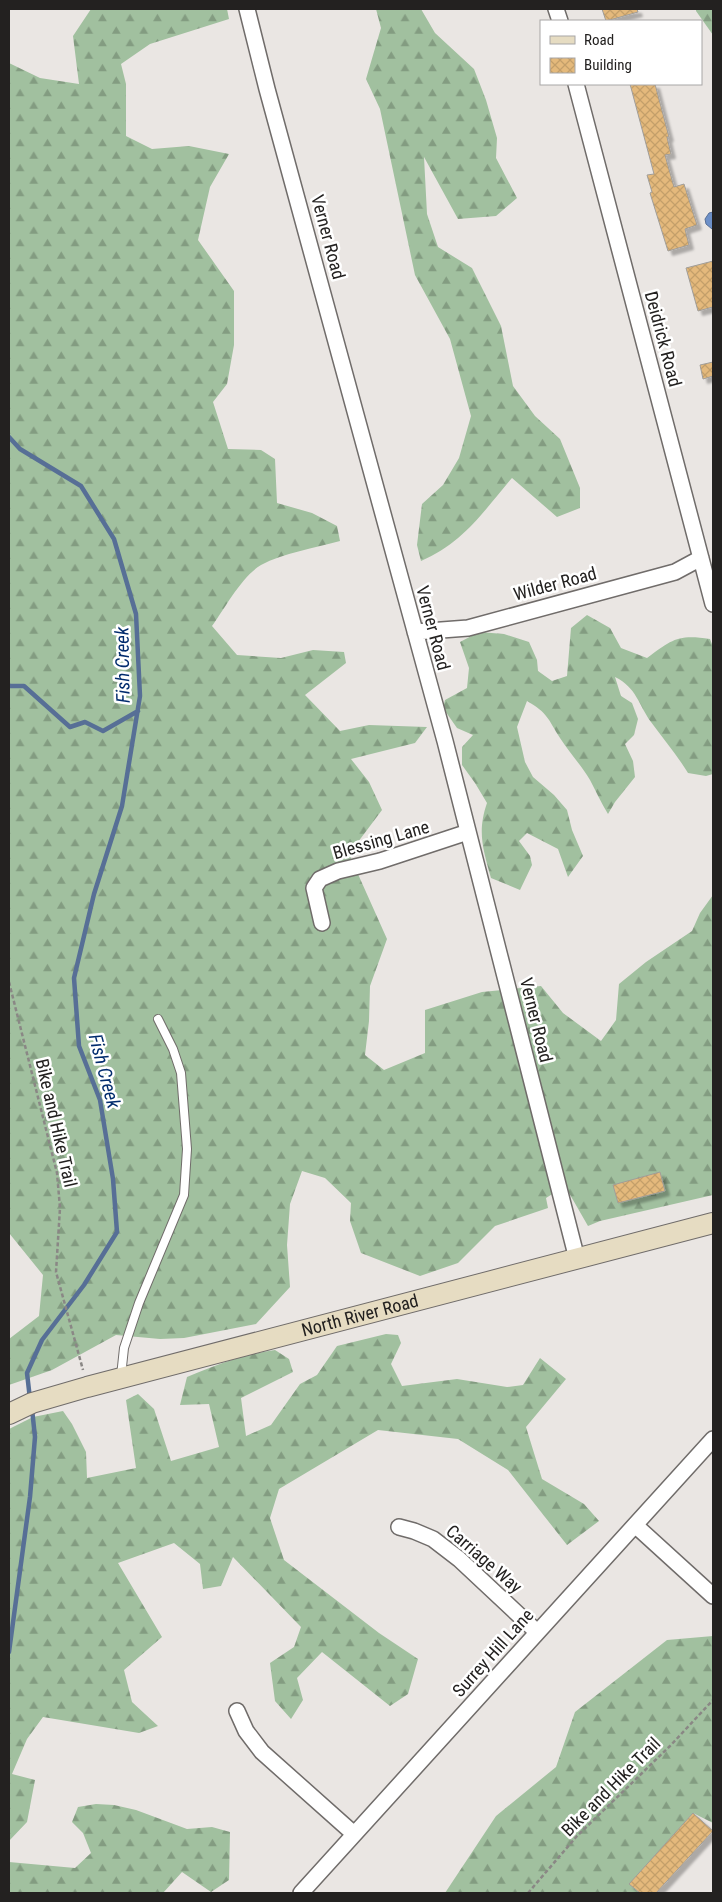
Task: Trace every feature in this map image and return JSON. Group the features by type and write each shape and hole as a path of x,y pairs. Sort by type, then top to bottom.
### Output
{"street":[{"name":"Verner Road","path":"247,9 468,832 577,1259"},
{"name":"Deidrick Road","path":"576,85 713,604"},
{"name":"Wilder Road","path":"415,632 468,628 675,572 701,558"},
{"name":"Blessing Lane","path":"322,923 314,888 320,879 338,871 380,861 468,832"},
{"name":"North River Road","path":"9,1414 32,1404 87,1387 713,1223"},
{"name":"Surrey Hill Lane","path":"301,1893 713,1439"},
{"path":"635,1524 713,1596"},
{"name":"Carriage Way","path":"399,1527 414,1531 440,1544 459,1559 537,1632"},
{"path":"237,1711 246,1730 262,1752 354,1834"}],"lane":[{"path":"121,1378 124,1348 139,1303 184,1195 186,1181 187,1149 181,1073 173,1049 158,1019"}],"path":[{"name":"Bike and Hike Trail","path":"9,982 56,1173 60,1208 56,1260 58,1284 87,1387"},
{"name":"Bike and Hike Trail","path":"528,1893 577,1836 670,1746 713,1700"}],"green space":[{"path":"91,9 227,9 229,19 150,44 121,64 126,84 126,136 152,149 189,146 229,154 210,187 198,240 234,291 234,345 227,384 213,402 228,449 261,450 275,459 277,503 312,513 337,526 340,541 289,554 261,565 241,584 212,626 237,655 281,658 313,650 344,652 346,663 305,695 340,731 369,725 427,727 415,743 351,759 369,782 382,810 349,854 387,939 370,986 369,1021 365,1055 384,1070 425,1053 425,1010 482,992 541,986 563,1013 601,1041 616,1020 619,984 646,962 692,931 700,913 713,895 713,1195 600,1221 588,1226 565,1186 546,1198 548,1208 495,1226 458,1263 420,1276 361,1253 350,1221 351,1203 325,1178 302,1171 290,1204 287,1245 290,1287 256,1324 184,1338 160,1339 116,1335 52,1370 9,1385 9,1339 39,1316 43,1275 9,1233 9,63 40,78 79,84 73,36"},
{"path":"376,9 421,9 435,33 474,69 486,100 497,138 496,158 517,198 496,216 458,219 424,157 427,214 438,247 472,268 501,326 513,386 535,416 560,439 580,488 580,508 557,517 512,478 461,536 436,554 421,561 417,545 422,504 443,485 459,458 471,416 450,339 415,275 380,109 366,79 381,28"},
{"path":"696,9 713,9 713,35 696,11"},
{"path":"587,615 610,628 621,648 647,658 669,643 682,638 710,639 713,647 713,774 706,776 688,773 651,722 633,691 615,677 621,696 632,703 638,719 634,735 625,744 633,761 635,777 608,814 590,780 547,717 527,701 517,727 525,762 533,777 554,795 567,810 572,830 583,856 568,877 558,849 527,833 519,841 530,856 532,865 520,890 491,878 482,840 482,823 487,803 462,765 462,747 473,735 457,728 443,708 445,700 467,688 469,668 460,642 479,632 504,634 529,642 537,660 538,671 552,681 567,676 571,628"},
{"path":"386,1334 398,1335 401,1343 391,1364 402,1386 457,1379 507,1387 523,1385 540,1358 566,1379 526,1427 542,1479 584,1504 599,1521 567,1545 508,1470 458,1439 378,1430 279,1489 270,1518 284,1560 379,1633 418,1659 408,1694 390,1706 322,1652 297,1678 303,1700 291,1719 275,1701 270,1663 294,1647 301,1627 233,1557 221,1586 203,1589 200,1564 174,1543 118,1563 162,1637 124,1670 132,1702 158,1726 139,1733 43,1717 27,1739 12,1774 35,1780 27,1822 9,1841 9,1429 33,1417 63,1411 86,1452 87,1478 136,1468 126,1400 138,1394 154,1409 171,1461 219,1447 209,1404 180,1405 187,1377 230,1360 263,1352 275,1350 289,1359 293,1372 241,1398 246,1436 271,1425 300,1384 317,1375 337,1346"},
{"path":"713,1636 713,1823 693,1813 630,1884 640,1893 445,1893 496,1816 556,1767 575,1712 667,1640"},
{"path":"96,1804 114,1805 136,1810 187,1829 212,1827 230,1832 229,1880 211,1892 182,1872 163,1893 9,1893 9,1862 75,1868 91,1853 83,1833 72,1822 78,1807"}],"water":[{"path":"713,212 712,229 706,224 705,219 709,213"}],"building":[{"path":"602,9 637,9 638,12 610,20 606,20"},
{"path":"630,85 655,85 669,137 667,137 671,154 665,155 674,187 684,184 697,225 685,229 689,245 668,251 650,193 652,192 647,175 654,174"},
{"path":"713,261 713,307 698,311 686,268"},
{"path":"713,362 713,376 703,379 700,365"},
{"path":"660,1172 665,1191 618,1203 613,1185"},
{"path":"693,1813 713,1831 656,1893 640,1893 629,1884"}],"waterway":[{"name":"Fish Creek","path":"9,437 20,449 81,486 114,539 136,614 140,696 122,806 94,894 74,978 79,1046 100,1100 113,1179 117,1232 84,1285 42,1340 27,1373 30,1399"},
{"path":"9,686 24,686 70,727 85,722 103,731 138,711"},
{"name":"Fish Creek","path":"9,1652 30,1497 35,1437 32,1409"}]}
